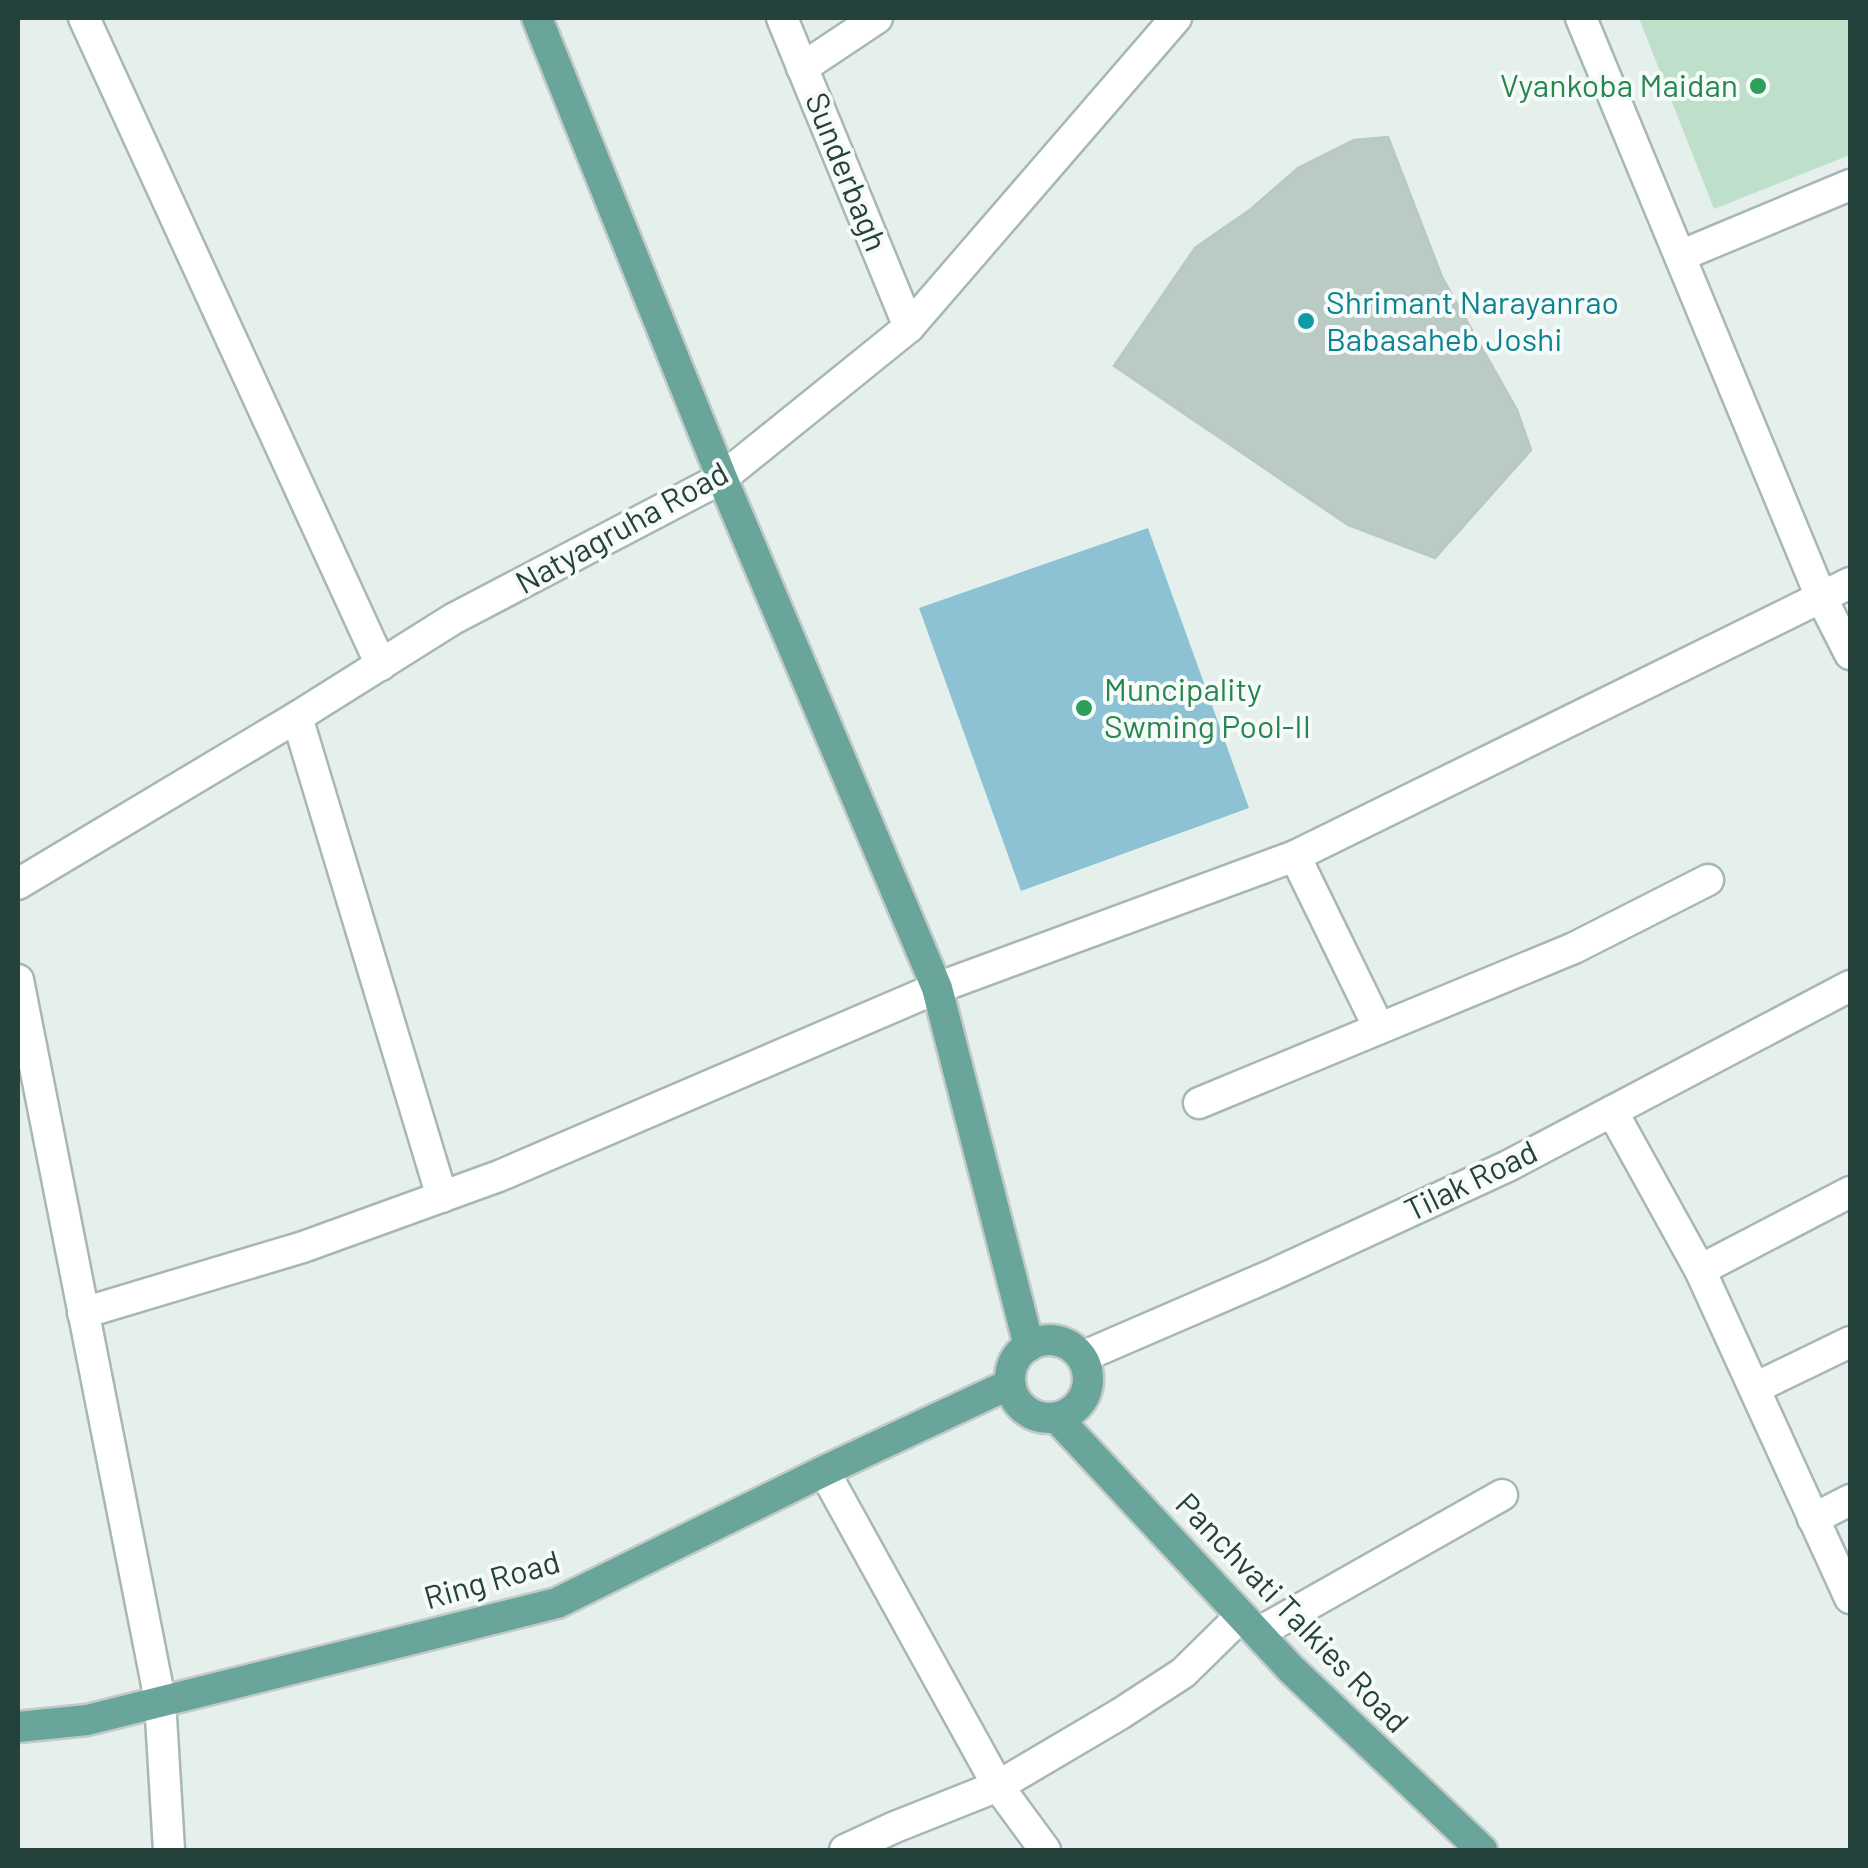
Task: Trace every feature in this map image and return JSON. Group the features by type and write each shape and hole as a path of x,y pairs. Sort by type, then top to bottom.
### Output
{"main road":[{"path":"537,18 722,478 937,988 1029,1346"},
{"path":"1048,1340 1060,1342 1073,1347 1082,1357 1089,1382 1079,1406 1069,1414 1044,1419 1031,1415 1014,1397 1010,1372 1015,1359 1029,1346 1048,1340"},
{"name":"Ring Road","path":"18,1727 87,1720 557,1603 1010,1384"},
{"name":"Panchvati Talkies Road","path":"1057,1418 1291,1669 1482,1850"}],"street":[{"path":"84,18 380,665"},
{"name":"Sunderbagh","path":"782,18 910,327"},
{"path":"802,68 877,18"},
{"name":"Natyagruha Road","path":"18,884 297,718 453,618 722,478 910,327 1176,18"},
{"path":"1581,18 1822,597 1850,654"},
{"path":"1680,256 1850,185"},
{"path":"83,1313 304,1248 442,1197 937,988 1296,856 1850,583"},
{"path":"297,718 442,1197"},
{"path":"1296,856 1379,1028"},
{"path":"1199,1103 1574,948 1708,880"},
{"path":"18,980 160,1700 169,1850"},
{"name":"Tilak Road","path":"1082,1357 1508,1166 1850,986"},
{"path":"1612,1111 1700,1270 1850,1598"},
{"path":"1700,1270 1850,1192"},
{"path":"1755,1388 1850,1342"},
{"path":"824,1472 998,1786 1045,1850"},
{"path":"845,1850 998,1786 1120,1714 1250,1625 1502,1496"},
{"path":"1813,1519 1850,1500"}],"green space":[{"name":"Vyankoba Maidan","path":"1639,18 1850,18 1850,155 1714,209"}],"water":[{"name":"Muncipality Swming Pool-II","path":"1148,528 1249,808 1021,891 919,608"}],"building":[{"name":"Shrimant Narayanrao Babasaheb Joshi","path":"1388,137 1442,277 1517,410 1531,450 1435,558 1348,525 1114,366 1195,248 1251,209 1298,168 1354,140"}],"place":[{"name":"Vyankoba Maidan","path":"1758,86"},
{"name":"Shrimant Narayanrao Babasaheb Joshi","path":"1306,321"},
{"name":"Muncipality Swming Pool-II","path":"1084,708"}]}
